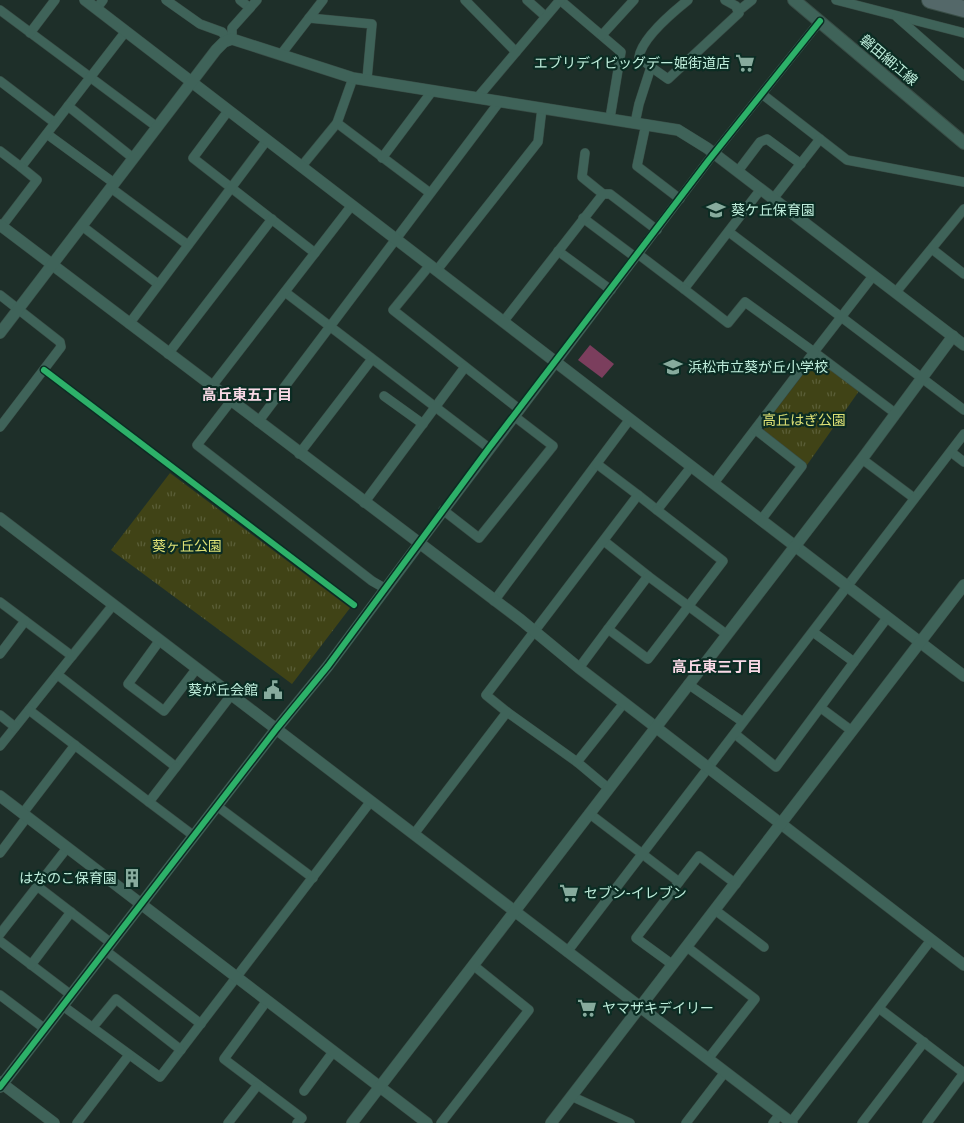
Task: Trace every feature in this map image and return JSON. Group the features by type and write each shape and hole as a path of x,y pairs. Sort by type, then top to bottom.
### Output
{"highway":[{"path":"930,0 964,9"}],"main road":[{"name":"磐田細江線","path":"794,0 964,143"}],"street":[{"path":"30,33 55,0"},
{"path":"86,0 100,4 126,31 964,676"},
{"path":"166,0 194,20 222,32 230,39 282,53 322,69 352,78 678,130 714,153 774,198 964,345"},
{"path":"240,0 250,8"},
{"path":"0,333 220,45 230,39 232,28 257,0"},
{"path":"282,53 323,0"},
{"path":"465,0 516,52"},
{"path":"527,0 545,16"},
{"path":"478,97 560,0 622,52 610,118"},
{"path":"602,35 634,0"},
{"path":"688,0 651,35 640,50 639,56 668,79 738,14 737,9 726,0"},
{"path":"737,9 742,8 752,0"},
{"path":"836,0 964,33"},
{"path":"0,10 157,127"},
{"path":"894,15 964,76"},
{"path":"309,18 372,24 367,80"},
{"path":"54,1123 1,1084 277,728 328,666 516,412 714,153 820,21"},
{"path":"21,167 126,31"},
{"path":"651,67 641,96 641,123 637,166 680,199"},
{"path":"301,167 337,123 352,78"},
{"path":"0,81 55,122"},
{"path":"382,158 433,90"},
{"path":"762,94 847,160 964,182"},
{"path":"258,422 500,101"},
{"path":"68,106 133,158"},
{"path":"443,510 480,538 553,446 465,367 393,310 434,268 538,142 542,108"},
{"path":"228,110 193,158 315,253"},
{"path":"337,123 430,193"},
{"path":"47,134 188,245"},
{"path":"738,171 760,142 767,139 801,164"},
{"path":"774,198 820,139"},
{"path":"129,324 267,140"},
{"path":"0,151 37,180 1,226 536,632 579,668 964,965"},
{"path":"585,153 582,177 603,194 610,194 657,230"},
{"path":"684,289 761,189"},
{"path":"503,322 603,194"},
{"path":"212,386 352,206"},
{"path":"896,292 964,209"},
{"path":"584,218 684,289 728,323 745,302 895,413"},
{"path":"168,354 272,220"},
{"path":"82,226 158,284"},
{"path":"729,232 964,410"},
{"path":"932,249 964,274"},
{"path":"558,250 611,290"},
{"path":"714,483 873,276"},
{"path":"285,292 489,448"},
{"path":"0,295 60,342 61,347 0,427"},
{"path":"352,1123 726,634 862,460 953,336"},
{"path":"299,454 372,359"},
{"path":"364,503 465,367"},
{"path":"384,396 423,424"},
{"path":"230,401 197,446 372,581 386,589"},
{"path":"494,601 630,419"},
{"path":"756,430 802,466 761,520"},
{"path":"567,952 735,734 742,722 848,588 964,434"},
{"path":"951,452 964,462"},
{"path":"862,460 914,498"},
{"path":"597,464 723,561 648,659 608,629"},
{"path":"657,510 691,467"},
{"path":"608,788 577,762 486,695 536,632 638,495"},
{"path":"0,518 277,728 513,912 725,1072 776,1118 791,1123 931,940"},
{"path":"604,541 726,634"},
{"path":"579,668 648,576"},
{"path":"551,1123 964,586"},
{"path":"0,602 72,656"},
{"path":"0,746 113,605"},
{"path":"735,734 776,767 887,618"},
{"path":"0,654 25,621"},
{"path":"814,632 854,662"},
{"path":"160,640 128,684 164,711 197,668"},
{"path":"58,675 176,767"},
{"path":"688,684 742,722"},
{"path":"149,802 232,694"},
{"path":"577,762 624,703"},
{"path":"821,708 852,731"},
{"path":"29,710 194,836"},
{"path":"414,834 507,712"},
{"path":"0,716 15,727"},
{"path":"0,853 75,745"},
{"path":"0,796 266,1002 427,1123"},
{"path":"63,1006 160,1077 371,801"},
{"path":"217,806 313,878"},
{"path":"590,814 679,882"},
{"path":"0,934 67,848"},
{"path":"673,965 636,938 699,856 736,884"},
{"path":"37,886 71,912 108,947 201,1024"},
{"path":"716,910 764,947"},
{"path":"31,965 71,912"},
{"path":"0,941 71,995"},
{"path":"687,947 755,999 708,1059"},
{"path":"441,1123 529,1010 473,965"},
{"path":"1,997 45,1029"},
{"path":"93,1027 116,999 181,1050"},
{"path":"266,1002 224,1059 257,1086 302,1118 297,1123"},
{"path":"880,1008 964,1073 927,1123"},
{"path":"862,1123 924,1042"},
{"path":"304,1091 333,1052"},
{"path":"77,1123 130,1055"},
{"path":"686,1123 725,1072"},
{"path":"228,1123 257,1086"},
{"path":"571,1096 630,1123"}],"green space":[{"name":"高丘はぎ公園","path":"814,360 819,360 859,391 807,465 764,432 764,425"},
{"name":"葵ヶ丘公園","path":"170,473 350,608 292,684 111,550"}],"shaded area":[{"path":"590,345 614,364 602,378 578,360"}],"cycle path":[{"path":"0,1087 277,728 328,666 489,448 708,161 820,21"},
{"path":"44,370 354,605"}],"place":[{"name":"エブリデイビッグデー姫街道店","path":"745,63"},
{"name":"葵ケ丘保育園","path":"716,210"},
{"name":"浜松市立葵が丘小学校","path":"673,367"},
{"name":"葵が丘会館","path":"273,690"},
{"name":"はなのこ保育園","path":"132,878"},
{"name":"セブン-イレブン","path":"569,893"},
{"name":"ヤマザキデイリー","path":"587,1008"}],"district":[{"name":"高丘東五丁目","path":"247,395"},
{"name":"高丘東三丁目","path":"717,667"}]}
